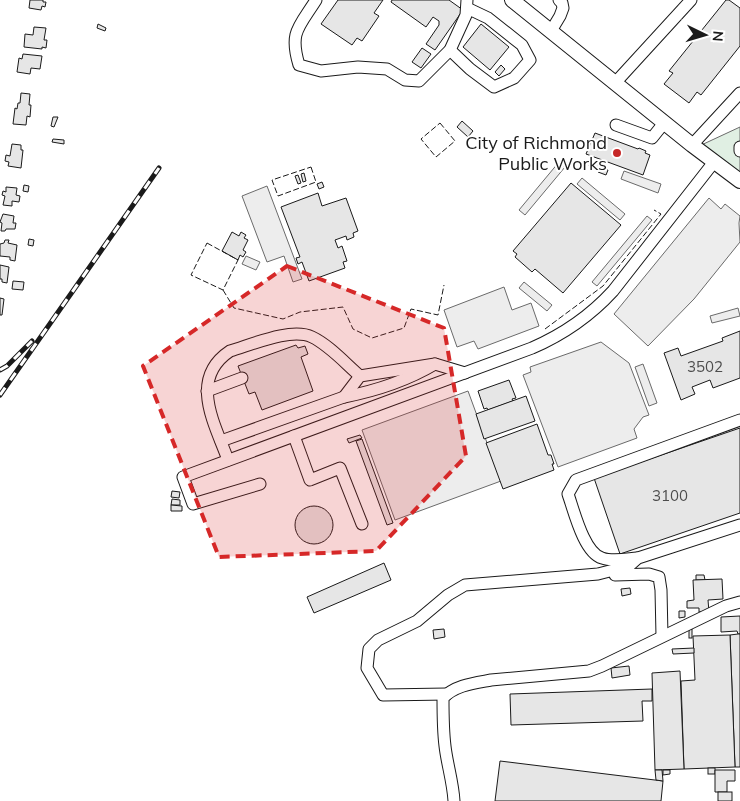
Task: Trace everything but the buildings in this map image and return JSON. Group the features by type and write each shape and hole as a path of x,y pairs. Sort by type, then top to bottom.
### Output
{"main road":[{"path":"512,0 664,123 740,181"}],"lane":[{"path":"316,0 295,32 294,48 299,65 321,71 358,67 387,69 405,80 420,81 450,50 467,4 522,45 530,60 514,78 494,88 450,50"},
{"path":"615,83 691,0"},
{"path":"551,31 560,16 563,1"},
{"path":"692,144 740,93"},
{"path":"616,125 652,138 664,123"},
{"path":"260,484 193,504 183,477 465,373 539,344 576,324 591,313 613,291 714,162"},
{"path":"228,460 207,403 207,391 210,375 215,365 230,351 292,334 302,334 318,341 360,376"},
{"path":"344,397 360,376 435,364 465,373"},
{"path":"221,442 344,397 360,394 418,374 435,364"},
{"path":"207,391 242,378"},
{"path":"740,420 576,480 568,494 587,546 601,558 624,560 638,558 740,525"},
{"path":"294,436 310,480 340,468 362,524"},
{"path":"638,558 629,566 606,572 465,585 448,595 417,621 378,640 370,649 367,668 383,695 446,694 455,689 491,680 590,670 726,606 740,602"},
{"path":"606,572 614,575 648,574 659,577 662,636"},
{"path":"446,694 444,698 443,731 448,766 454,787 454,801"}],"highlighted area":[{"path":"287,266 444,328 466,456 376,551 219,557 143,366"}],"green space":[{"path":"740,127 740,183 697,147"}],"shaded area":[{"path":"559,162 565,167 525,215 519,210"},
{"path":"624,171 661,184 658,193 621,179"},
{"path":"582,178 625,214 620,220 577,184"},
{"path":"267,186 302,279 293,282 284,256 267,262 242,196"},
{"path":"709,198 721,209 725,204 740,216 740,242 694,299 648,346 614,314"},
{"path":"647,216 652,220 597,286 592,282"},
{"path":"246,256 260,262 256,270 242,264"},
{"path":"524,282 552,305 547,311 519,288"},
{"path":"504,287 512,310 531,303 539,326 478,349 474,341 457,347 444,310"},
{"path":"738,308 740,316 712,323 710,316"},
{"path":"601,342 629,363 649,415 643,417 634,429 637,438 558,467 523,375 531,372 530,367"},
{"path":"643,364 657,403 649,406 635,367"},
{"path":"468,391 501,481 395,520 362,430"}],"railway":[{"path":"0,395 159,168"},
{"path":"0,370 7,366 32,341"}],"fence":[{"path":"440,123 455,141 436,157 421,139 440,123"},
{"path":"311,167 316,182 278,196 272,180 311,167"},
{"path":"545,329 603,286 661,214 654,210"},
{"path":"207,243 238,260 223,290 191,275 207,243"},
{"path":"223,290 234,308 283,319 300,312 343,307 353,329 372,338 404,328 411,309 438,315 444,285"}],"place":[{"name":"City of Richmond Public Works","path":"617,153"}]}
